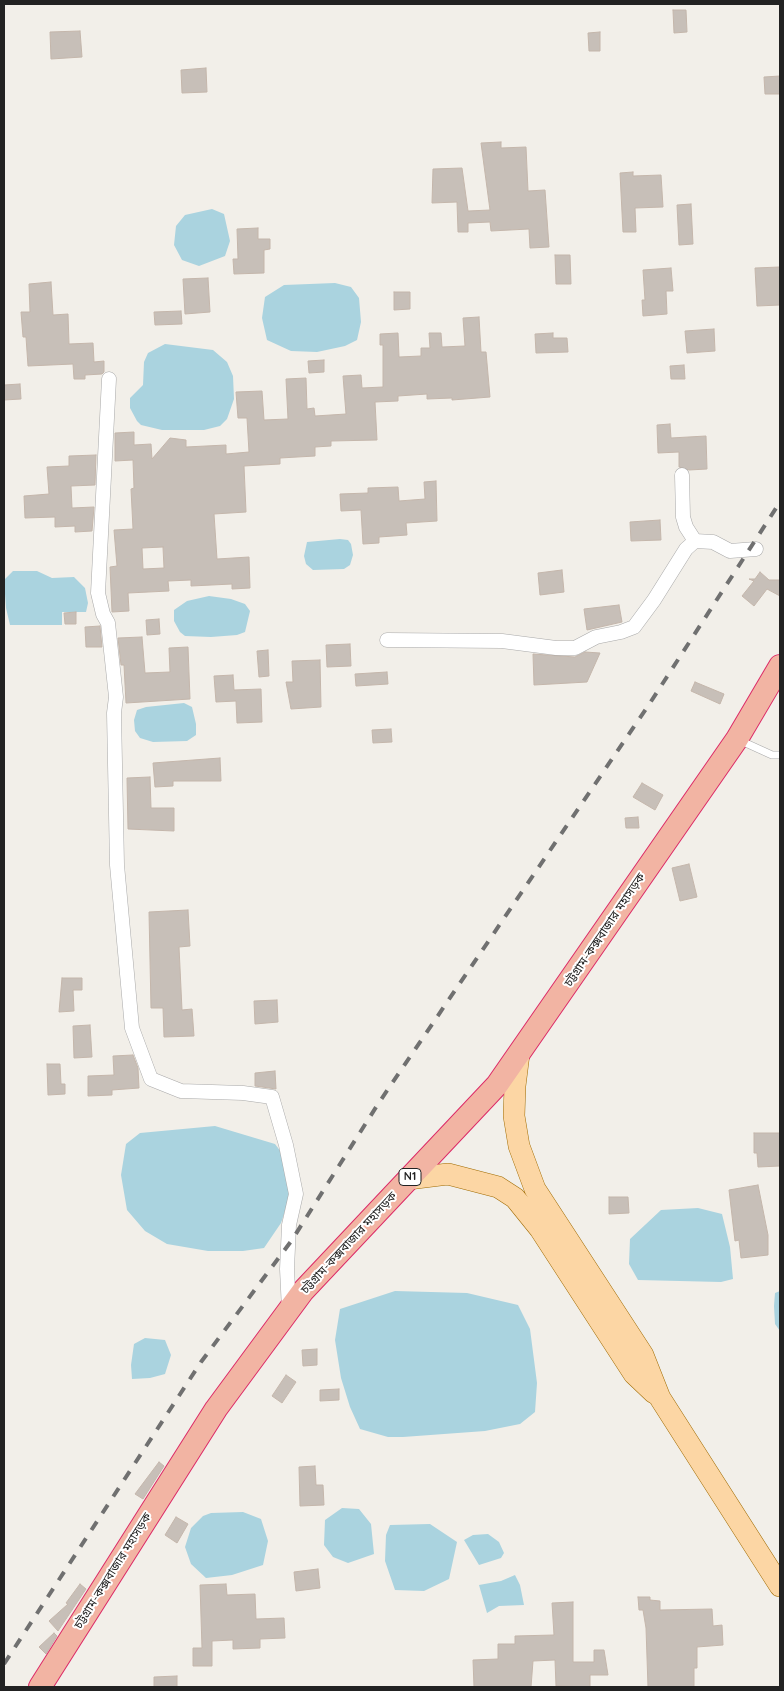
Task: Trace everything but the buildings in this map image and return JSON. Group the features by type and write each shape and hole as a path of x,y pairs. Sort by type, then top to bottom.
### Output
{"highway":[{"name":"চট্টগ্রাম-কক্সবাজার মহাসড়ক","path":"40,1687 216,1409 303,1291 497,1085 737,739 780,666"}],"main road":[{"path":"519,1054 514,1116 519,1146 526,1167 545,1206 643,1355 660,1398 780,1586"},
{"path":"408,1179 448,1174 498,1186 515,1198 540,1229 634,1374 660,1398"}],"street":[{"path":"109,379 98,593 103,614 108,623 116,697 114,713 117,864 132,1028 151,1079 181,1091 243,1093 272,1098 286,1144 296,1194 289,1225 287,1269 289,1310"},
{"path":"682,475 684,486 683,516 686,527 695,541"},
{"path":"387,640 502,641 556,648 575,648 596,637 621,632 634,627 654,600 686,549 695,541 713,542 730,551 756,549"}],"lane":[{"path":"737,739 772,756 780,755"}],"water":[{"path":"212,209 224,214 230,241 225,256 199,266 182,260 174,245 176,226 185,215"},
{"path":"335,283 351,287 359,298 361,322 357,340 345,346 317,352 291,351 267,340 262,318 265,297 284,285"},
{"path":"165,344 213,350 227,362 233,376 234,399 227,419 220,426 204,430 162,430 141,425 137,421 130,408 130,398 143,385 144,362 148,353"},
{"path":"348,540 351,544 353,555 350,565 344,569 313,570 306,564 304,556 307,542"},
{"path":"13,571 37,571 52,578 74,577 85,588 88,603 86,612 62,612 62,625 10,625 6,608 4,580"},
{"path":"209,596 231,599 245,604 250,611 245,632 237,635 211,637 185,636 180,632 174,621 174,610 187,601"},
{"path":"184,703 192,707 196,724 196,735 187,741 153,742 140,738 135,731 134,720 137,710 146,707"},
{"path":"215,1126 275,1144 288,1161 292,1190 281,1223 264,1248 243,1251 208,1251 167,1244 145,1231 127,1210 121,1175 126,1144 140,1133"},
{"path":"698,1208 722,1214 730,1247 733,1279 721,1282 638,1280 629,1264 630,1239 661,1210"},
{"path":"395,1291 467,1293 518,1305 530,1329 537,1383 535,1412 520,1424 485,1431 388,1437 360,1429 350,1407 341,1378 335,1340 340,1309"},
{"path":"780,1291 780,1331 775,1324 774,1306 775,1293"},
{"path":"145,1338 165,1340 171,1355 165,1374 150,1378 132,1379 131,1365 134,1344"},
{"path":"342,1508 359,1509 371,1524 374,1554 348,1563 333,1557 324,1545 325,1520"},
{"path":"243,1512 261,1519 268,1541 263,1565 232,1575 206,1578 191,1564 185,1547 191,1528 203,1516 211,1513"},
{"path":"430,1524 457,1542 449,1579 424,1591 395,1590 385,1561 386,1535 390,1525"},
{"path":"488,1534 499,1542 504,1553 501,1558 479,1565 464,1540 473,1535"},
{"path":"515,1575 520,1585 524,1605 499,1606 487,1613 479,1585 501,1581"}],"railway":[{"path":"4,1664 201,1362 292,1240 378,1104 650,703 780,502"}]}
